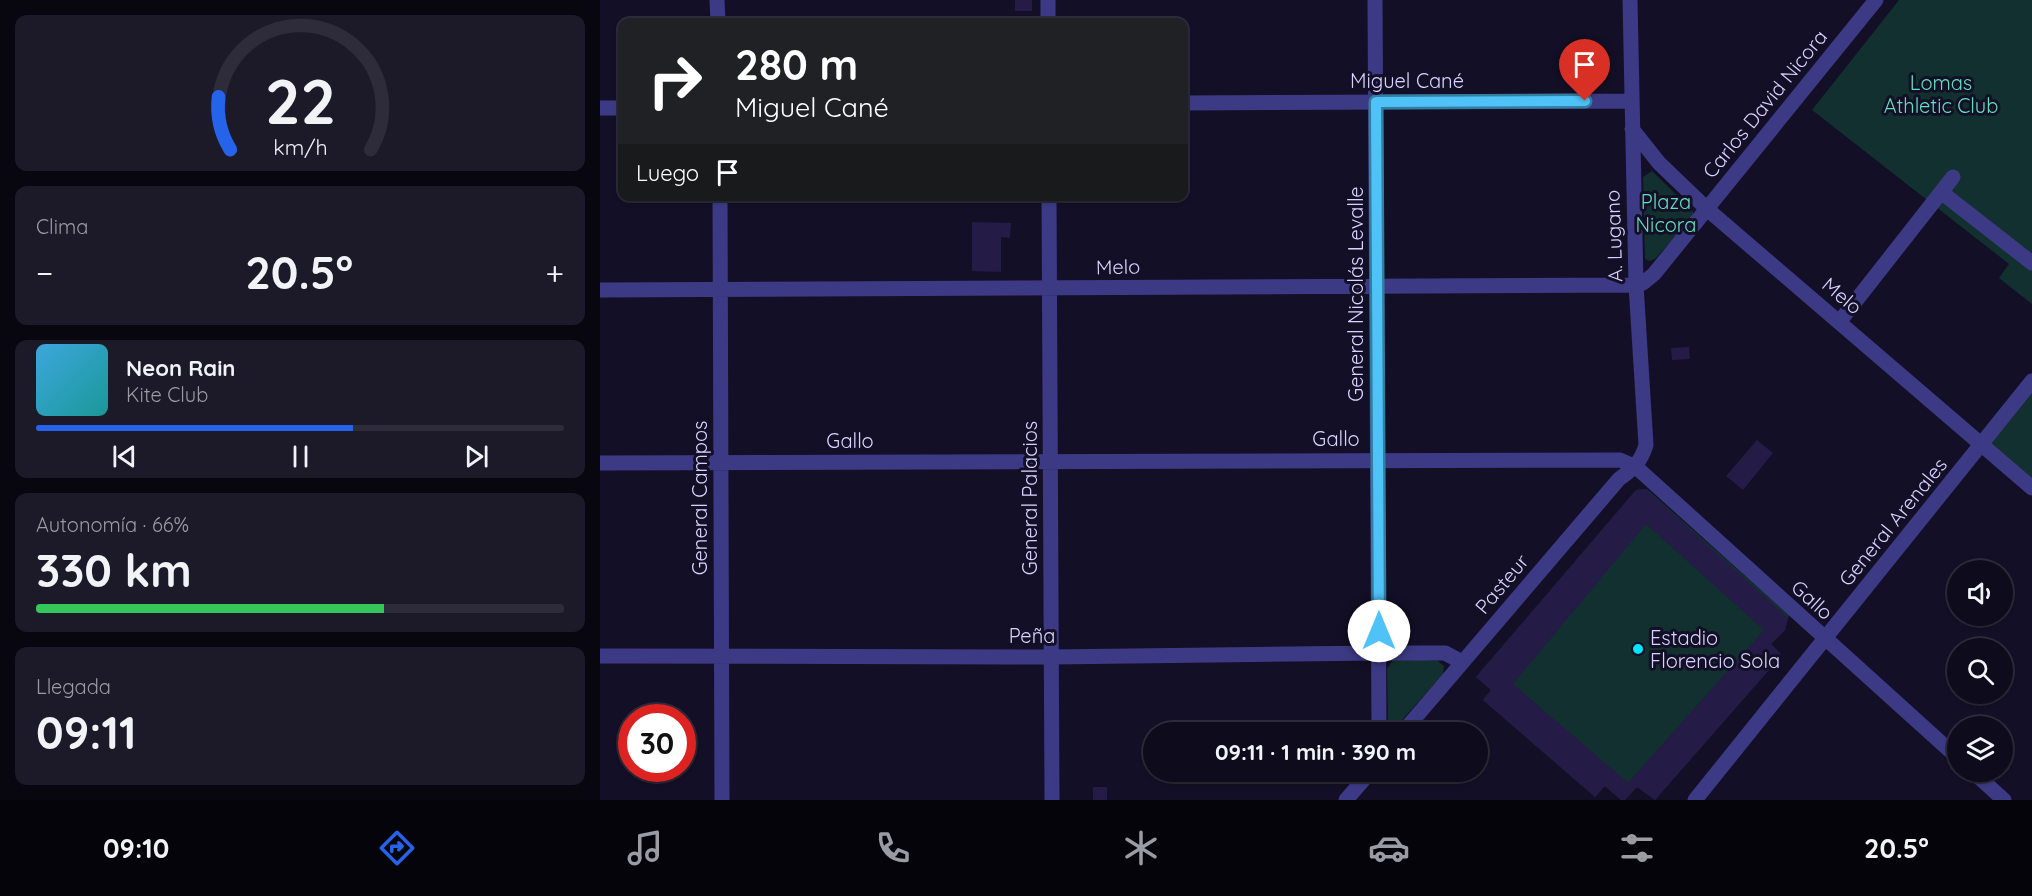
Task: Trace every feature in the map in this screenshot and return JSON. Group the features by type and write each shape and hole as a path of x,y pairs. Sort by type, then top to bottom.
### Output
{"street":[{"path":"717,0 718,18"},
{"path":"1047,0 1048,18"},
{"name":"General Nicolás Levalle","path":"1375,0 1379,722"},
{"name":"A. Lugano","path":"1630,0 1636,285 1646,444 1636,467"},
{"name":"Carlos David Nicora","path":"1636,285 1643,283 1654,274 1876,0"},
{"name":"Miguel Cané","path":"1188,103 1632,101"},
{"path":"600,108 618,108"},
{"name":"Melo","path":"1632,129 1659,163 1707,209 2032,488"},
{"path":"1840,321 1953,177"},
{"path":"1941,192 2032,263"},
{"name":"General Campos","path":"720,201 722,800"},
{"name":"General Palacios","path":"1049,201 1052,800"},
{"name":"Melo","path":"600,290 1636,285"},
{"name":"General Arenales","path":"1695,800 2032,381"},
{"name":"Gallo","path":"600,463 1609,458 1636,467 1947,748"},
{"name":"Pasteur","path":"1411,722 1619,479 1636,467"},
{"name":"Peña","path":"600,656 1051,657 1445,653 1462,662"},
{"path":"1347,800 1362,782"},
{"path":"1984,782 2004,800"}],"green space":[{"name":"Lomas Athletic Club","path":"1899,0 2032,0 2032,304 1999,278 2009,264 1812,110"},
{"name":"Plaza Nicora","path":"1652,171 1693,211 1693,217 1655,259 1649,261 1645,259 1643,177"},
{"path":"2032,389 2032,484 1987,445"},
{"name":"Estadio Florencio Sola","path":"1647,489 1789,615 1785,630 1771,644 1781,654 1775,663 1655,800 1637,787 1625,800 1621,800 1605,786 1595,797 1483,700 1491,690 1476,677 1636,490"},
{"path":"1394,658 1438,661 1444,666 1443,674 1400,722 1388,722 1387,669"}],"building":[{"path":"1015,0 1032,0 1032,11 1015,11"},
{"path":"972,222 1011,223 1010,238 1001,237 1001,272 972,271"},
{"path":"1689,347 1690,359 1672,360 1671,348"},
{"path":"1757,440 1773,453 1743,490 1726,476"},
{"path":"1646,489 1788,618 1785,630 1771,644 1781,654 1775,663 1655,800 1637,787 1625,800 1621,800 1605,786 1595,797 1483,700 1491,690 1476,677 1636,490","holes":["1646,524 1764,630 1628,783 1513,684"]},
{"path":"1093,787 1107,787 1107,800 1093,800"}],"place":[{"name":"Estadio Florencio Sola","path":"1638,649"}],"route":[{"path":"1379,631 1376,102 1585,101"}]}
